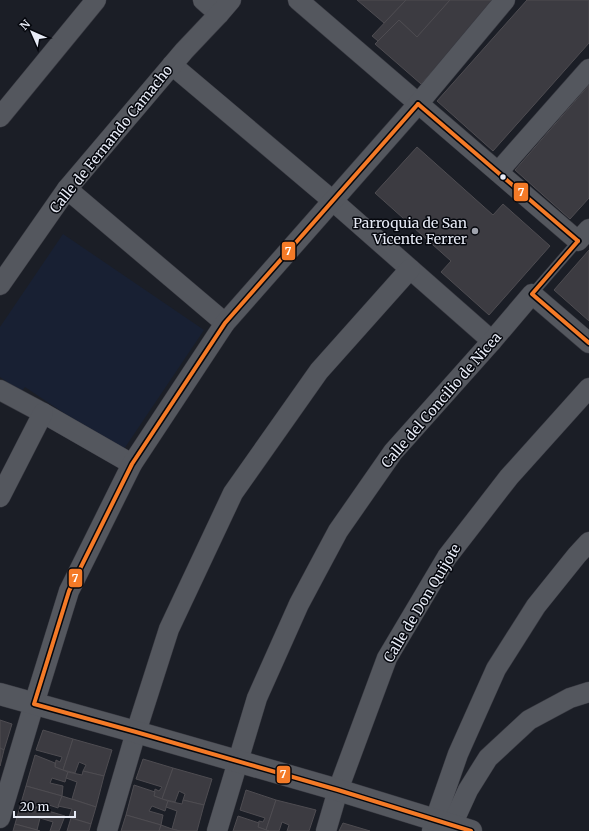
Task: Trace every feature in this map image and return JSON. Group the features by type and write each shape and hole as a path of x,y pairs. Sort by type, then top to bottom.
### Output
{"street":[{"path":"0,117 96,0"},
{"path":"203,0 225,7"},
{"path":"298,0 498,172 584,235"},
{"path":"0,818 69,591 132,464 225,323 418,104 506,0"},
{"name":"Calle de Fernando Camacho","path":"0,285 67,189 184,51 225,7"},
{"path":"172,65 333,201 492,341"},
{"path":"498,172 589,69"},
{"path":"67,189 225,323"},
{"path":"107,831 136,732 169,629 233,493 319,371 410,269"},
{"path":"532,294 589,343"},
{"name":"Calle del Concilio de Nicea","path":"217,831 256,698 299,604 338,531 394,452 532,294"},
{"name":"Calle de Don Quijote","path":"326,831 338,790 387,658 447,557 509,477 589,388"},
{"path":"0,390 132,464"},
{"path":"0,497 43,413"},
{"path":"448,828 458,754 496,669 536,606 589,542"},
{"path":"448,828 468,790 488,758 529,720 570,698 589,692"},
{"path":"0,694 338,790 448,828"}],"lane":[{"name":"Calle del Concilio de Nicea","path":"532,294 584,235"}],"shaded area":[{"path":"63,234 204,330 122,452 25,387 21,392 0,377 0,327"}],"building":[{"path":"357,0 406,0 384,23"},
{"path":"406,0 450,0 417,37 399,20 378,41 372,36"},
{"path":"450,0 495,0 421,84 375,44 399,20 417,37"},
{"path":"527,0 589,0 589,43 493,151 437,101"},
{"path":"589,85 589,198 570,219 515,170"},
{"name":"Parroquia de San Vicente Ferrer","path":"417,147 493,215 503,204 550,246 489,315 441,272 451,261 375,193"},
{"path":"589,250 589,321 554,290"},
{"path":"0,720 12,724 4,750 0,748"},
{"path":"43,730 73,739 63,770 55,767 56,760 60,762 62,757 36,750"},
{"path":"73,739 112,750 104,776 83,771 86,765 79,762 75,773 63,770"},
{"path":"0,748 4,750 0,766"},
{"path":"35,755 55,763 55,767 68,772 65,782 52,778 50,783 63,786 62,796 26,786"},
{"path":"143,759 173,768 162,799 154,796 155,789 159,791 162,787 136,779"},
{"path":"173,768 212,779 204,805 183,800 185,794 179,791 175,802 162,799"},
{"path":"83,771 104,776 96,807 72,799 77,782 66,778 68,772 82,775"},
{"path":"134,785 155,792 154,796 168,801 165,811 152,806 149,811 163,815 161,825 126,815"},
{"path":"26,786 62,796 58,808 46,804 43,810 21,803"},
{"path":"246,790 276,800 266,830 258,827 259,821 263,822 265,818 240,810"},
{"path":"62,796 96,807 91,824 69,817 72,809 58,806"},
{"path":"183,800 204,805 197,831 180,831 172,829 177,811 166,807 168,801 182,804"},
{"path":"276,800 316,810 309,831 287,831 289,825 282,822 279,831 266,830"},
{"path":"21,803 65,816 59,831 50,831 53,822 40,818 37,830 15,824"},
{"path":"126,815 161,825 159,831 121,831"},
{"path":"238,816 259,823 258,827 269,831 233,831"},
{"path":"71,818 91,824 89,831 67,831"},
{"path":"343,823 370,831 339,831"},
{"path":"15,824 37,830 40,831 13,831"},
{"path":"161,825 172,829 180,831 159,831"}],"transit line":[{"name":"7","path":"418,104 225,323 132,464 69,591 34,704 338,790 471,831"},
{"name":"7","path":"418,104 578,241"},
{"name":"7","path":"578,241 532,294 589,343"}],"place":[{"name":"Parroquia de San Vicente Ferrer","path":"475,231"}]}
